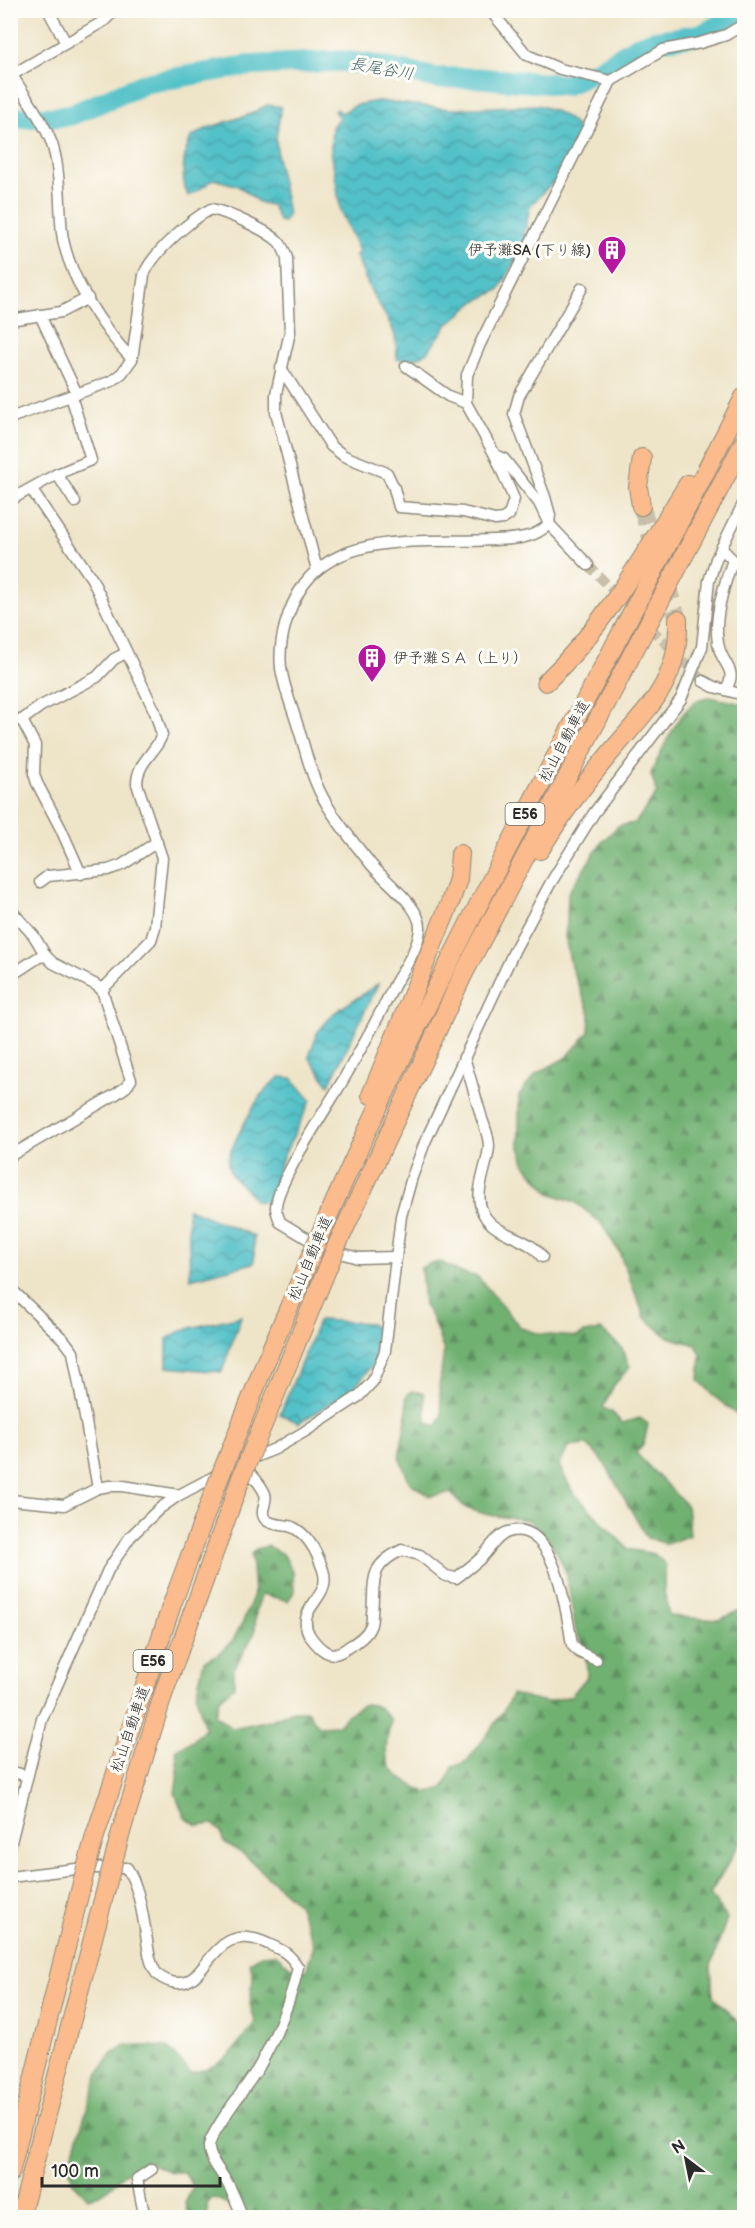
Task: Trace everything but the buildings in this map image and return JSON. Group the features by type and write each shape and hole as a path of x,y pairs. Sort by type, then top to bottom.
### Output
{"highway":[{"path":"546,682 589,637 633,571 692,477 744,381"},
{"name":"松山自動車道","path":"10,2173 83,1879 96,1836 172,1604 266,1361 361,1140 449,961 744,397"},
{"name":"松山自動車道","path":"20,2217 121,1832 164,1692 241,1471 337,1245 474,955 744,442"},
{"path":"641,506 638,487 642,458"},
{"path":"414,1078 441,1035 516,890 544,843 611,752 656,699 675,661 678,620"},
{"path":"319,1237 371,1095 450,903 458,879 460,854"}],"street":[{"path":"48,10 66,43"},
{"path":"115,10 104,21 11,76 40,121 54,149 64,244 75,274 120,347 132,359"},
{"path":"490,10 527,55 552,66 611,81"},
{"path":"281,368 331,446 344,456 387,473 399,507 463,512 495,520 509,515 514,499 495,455 466,403 466,375 480,344 611,81 663,50 726,35 744,24"},
{"path":"10,418 112,381 122,373 132,359 147,267 173,239 203,214 211,210 228,213 275,239 288,258 290,332 276,394 276,412 317,570"},
{"path":"395,1257 358,1258 323,1248 280,1222 276,1208 296,1158 393,990 416,942 420,928 417,916 406,901 371,865 327,806 314,782 281,668 285,626 293,603 304,584 317,570 362,548 410,541 485,541 529,537 541,532 549,524 550,515 545,497 514,414 519,396 582,288"},
{"path":"10,320 61,312 88,298"},
{"path":"10,500 57,474 91,460 74,395 40,315"},
{"path":"406,366 448,396 466,403"},
{"path":"495,455 504,459 539,503 549,524 588,565"},
{"path":"57,474 75,502"},
{"path":"31,489 92,579 160,724 162,735 159,744 142,763 137,774 137,784 162,858 155,927 151,940 102,990"},
{"path":"10,1846 42,1719 108,1570 130,1537 159,1509 179,1495 241,1471 359,1396 373,1381 385,1351 401,1216 425,1142 515,949 557,874 594,813 681,699 702,647 709,581 721,548 744,502"},
{"path":"721,548 734,560 721,597 719,619 720,651 732,680 726,689"},
{"path":"81,874 37,783 34,774 35,745 16,720 97,677 114,659 126,653"},
{"path":"703,681 744,695"},
{"path":"40,882 48,876 108,870 122,865 157,842"},
{"path":"10,909 34,936 53,963 102,990 131,1080 116,1094 10,1156"},
{"path":"10,976 39,957 46,956"},
{"path":"464,1057 489,1143 488,1161 479,1194 481,1209 486,1218 498,1229 532,1246 542,1257"},
{"path":"10,1288 64,1340 73,1353 98,1488"},
{"path":"241,1471 265,1492 266,1498 262,1513 265,1519 272,1523 292,1527 301,1533 309,1541 324,1571 325,1582 322,1591 305,1615 305,1627 319,1648 330,1654 340,1653 359,1641 370,1627 375,1577 381,1562 402,1550 420,1555 446,1576 456,1578 481,1558 498,1539 506,1533 516,1531 527,1533 536,1539 550,1557 560,1581 572,1645 579,1652 596,1659"},
{"path":"10,1500 64,1505 98,1488 123,1486 179,1495"},
{"path":"10,1771 27,1776"},
{"path":"10,1877 84,1868 128,1868 135,1882 150,1960 158,1974 169,1982 180,1984 193,1979 217,1948 228,1941 243,1938 261,1941 289,1953 298,1967 290,2000 259,2068 213,2134 209,2148 243,2217"},
{"path":"147,2217 143,2209 137,2179 152,2169"}],"green space":[{"path":"710,697 744,704 744,1420 716,1398 699,1380 701,1355 696,1345 668,1337 645,1318 619,1252 601,1223 575,1202 550,1193 526,1166 519,1144 519,1095 536,1074 567,1057 589,1032 590,1014 571,967 565,936 568,893 601,843 618,826 635,823 657,793 651,774 670,734 689,707 698,700"},
{"path":"441,1262 459,1272 478,1277 521,1328 539,1334 577,1337 584,1333 601,1330 621,1347 630,1367 614,1385 603,1408 612,1412 622,1423 640,1418 648,1424 644,1443 636,1453 687,1506 690,1535 667,1544 647,1538 603,1461 587,1445 569,1447 559,1465 572,1491 628,1549 654,1554 665,1564 664,1590 669,1616 719,1620 744,1608 744,1836 710,1894 727,1918 711,1966 713,1996 744,2028 744,2217 237,2218 227,2204 212,2198 207,2204 208,2217 184,2217 187,2212 185,2203 193,2187 184,2172 171,2172 145,2161 126,2172 105,2192 88,2198 73,2182 69,2165 99,2072 113,2053 125,2045 167,2047 191,2073 213,2066 235,2049 255,2022 250,2004 253,1978 250,1962 261,1955 275,1954 292,1968 306,1971 314,1945 298,1904 244,1855 223,1841 221,1832 213,1824 198,1826 185,1818 175,1793 178,1774 176,1749 193,1741 205,1728 196,1695 204,1661 219,1654 233,1640 245,1617 254,1594 251,1554 256,1549 268,1546 284,1555 293,1573 294,1592 288,1601 262,1594 256,1610 255,1632 234,1669 234,1686 219,1699 215,1715 232,1728 271,1720 293,1711 308,1711 318,1726 338,1725 357,1708 364,1705 378,1707 391,1721 386,1748 390,1766 403,1779 427,1793 443,1788 453,1767 467,1761 506,1707 512,1694 547,1702 571,1696 587,1677 586,1649 576,1632 566,1572 557,1552 541,1530 528,1520 488,1515 466,1508 450,1493 430,1496 410,1483 399,1457 407,1414 406,1397 411,1391 424,1393 426,1422 437,1426 442,1415 439,1387 444,1351 432,1318 424,1305 421,1268 428,1264"}],"water":[{"path":"378,101 451,109 537,105 557,112 569,120 575,125 580,136 556,182 552,183 530,206 524,234 527,241 499,290 476,301 447,325 430,349 422,356 407,360 397,359 393,331 373,295 356,256 359,251 341,212 331,150 332,127 339,118 334,111 337,109 342,113 356,105"},
{"path":"267,105 281,107 276,138 278,163 288,214 284,222 279,221 272,205 260,203 238,186 214,179 188,196 184,182 184,166 191,137 208,128 251,114"},
{"path":"378,984 329,1085 309,1057 317,1033 334,1013"},
{"path":"280,1077 292,1078 311,1100 283,1157 267,1202 254,1201 248,1191 232,1176 228,1164 229,1158 236,1139 254,1107 265,1091"},
{"path":"188,1209 254,1236 254,1263 190,1279"},
{"path":"241,1316 222,1372 167,1367 167,1339 182,1330"},
{"path":"319,1320 370,1323 377,1329 375,1362 354,1388 299,1423 280,1414"}],"waterway":[{"name":"長尾谷川","path":"10,118 71,115 146,83 244,66 342,61 437,78 479,78 566,85 597,71 636,47 653,41 703,34 744,11"}],"tunnel":[{"path":"641,506 678,620"},
{"path":"588,565 703,681"}],"place":[{"name":"伊予灘SA (下り線)","path":"612,276"},
{"name":"伊予灘ＳＡ（上り）","path":"372,684"}]}
